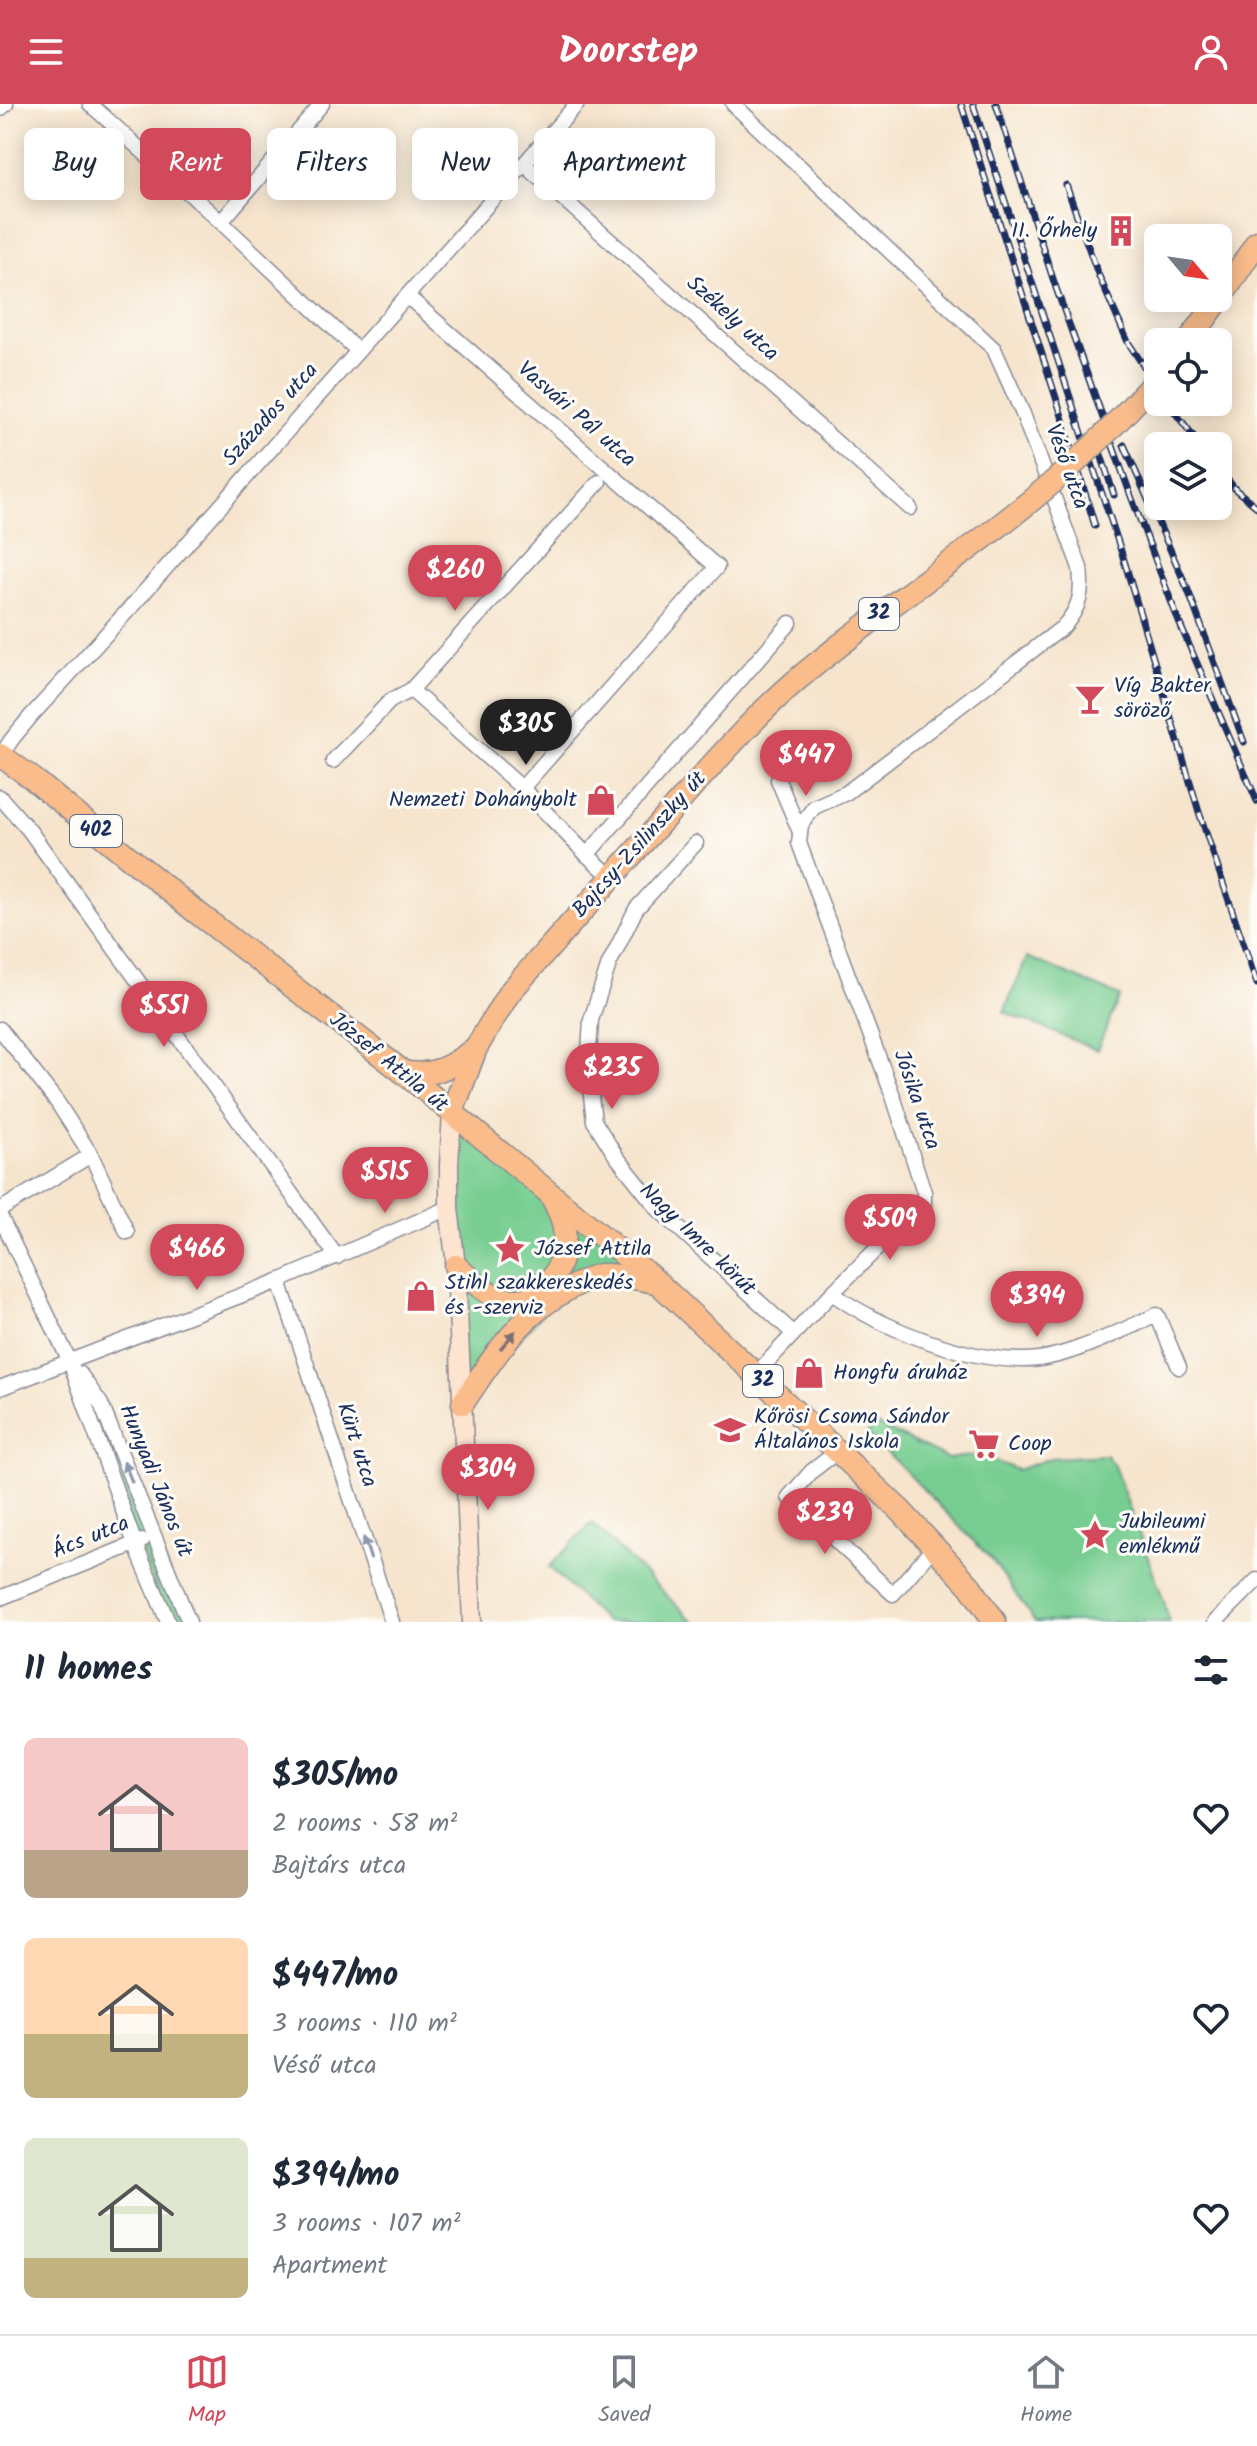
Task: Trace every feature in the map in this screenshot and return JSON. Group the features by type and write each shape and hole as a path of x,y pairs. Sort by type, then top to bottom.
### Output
{"main road":[{"path":"1198,328 1257,242"},
{"name":"Bajcsy-Zsilinszky út","path":"452,1112 476,1048 509,993 751,723 805,672 1068,470 1144,393"},
{"name":"József Attila út","path":"0,756 452,1112"},
{"path":"403,1072 416,1075 437,1072 454,1065 476,1048"},
{"name":"32","path":"452,1112 657,1282 838,1451 900,1510 970,1586 995,1622"},
{"path":"456,1266 484,1291 501,1298 517,1300 537,1294 557,1274 563,1251 564,1225 553,1198"},
{"path":"463,1403 490,1362 529,1314 562,1291 598,1275 657,1282"}],"street":[{"path":"0,109 6,104"},
{"path":"221,222 322,104"},
{"name":"Százados utca","path":"0,756 31,716 577,104"},
{"name":"Véső utca","path":"733,104 994,349 1023,414 1080,568 1082,594 1078,606 1063,627 846,793 814,807 800,828"},
{"path":"96,106 358,351"},
{"name":"Székely utca","path":"524,164 910,508"},
{"name":"Vasvári Pál utca","path":"407,296 717,567 522,788"},
{"path":"333,761 390,701 411,690 599,482"},
{"path":"587,855 790,623"},
{"path":"411,690 522,788 612,877"},
{"name":"Jósika utca","path":"756,1374 832,1293 924,1205 924,1192 893,1096 799,843 800,828 778,780"},
{"path":"0,797 29,830 337,1257"},
{"name":"Nagy Imre körút","path":"696,843 636,909 609,964 591,1020 588,1070 594,1121 616,1156 659,1210 793,1333"},
{"path":"0,1029 57,1102 91,1155 127,1232"},
{"name":"József Attila út","path":"452,1112 449,1208 456,1266 472,1622"},
{"path":"0,1213 91,1155"},
{"path":"0,1388 279,1281 449,1208"},
{"name":"Hunyadi János út","path":"0,1213 70,1362 135,1544 168,1622"},
{"name":"Kürt utca","path":"279,1281 392,1622"},
{"path":"832,1293 897,1329 959,1352 1024,1360 1072,1351 1157,1315 1179,1367"},
{"name":"Hunyadi János út","path":"70,1362 101,1404 189,1622"},
{"path":"838,1451 812,1471 789,1497 893,1594 934,1547"},
{"name":"Ács utca","path":"0,1598 154,1537"},
{"path":"1215,1622 1257,1580"}],"green space":[{"path":"1027,957 1120,996 1097,1050 1004,1012"},
{"path":"452,1112 657,1282 621,1276 562,1291 463,1403"},
{"path":"70,1362 101,1404 189,1622 168,1622"},
{"path":"873,1423 948,1459 975,1457 1018,1470 1050,1458 1106,1455 1114,1466 1169,1622 1035,1622 993,1561 867,1435"},
{"path":"592,1523 694,1622 606,1622 549,1567"}],"railway":[{"path":"961,104 1095,526"},
{"path":"973,104 1124,560 1199,812 1257,984"},
{"path":"996,104 1056,288 1131,496 1179,622 1257,801"},
{"path":"1066,185 1098,274 1128,342 1144,367"},
{"path":"1178,416 1190,432"},
{"path":"1097,442 1114,495"},
{"path":"1124,445 1188,590 1244,742"},
{"path":"1232,485 1257,507"}],"place":[{"name":"II. Őrhely","path":"1121,231"},
{"name":"Víg Bakter söröző","path":"1090,699"},
{"name":"Nemzeti Dohánybolt","path":"601,800"},
{"name":"József Attila","path":"510,1249"},
{"name":"Stihl szakkereskedés és -szerviz","path":"421,1296"},
{"name":"Hongfu áruház","path":"809,1373"},
{"name":"Kőrösi Csoma Sándor Általános Iskola","path":"730,1430"},
{"name":"Coop","path":"984,1444"},
{"name":"Jubileumi emlékmű","path":"1095,1535"}]}
